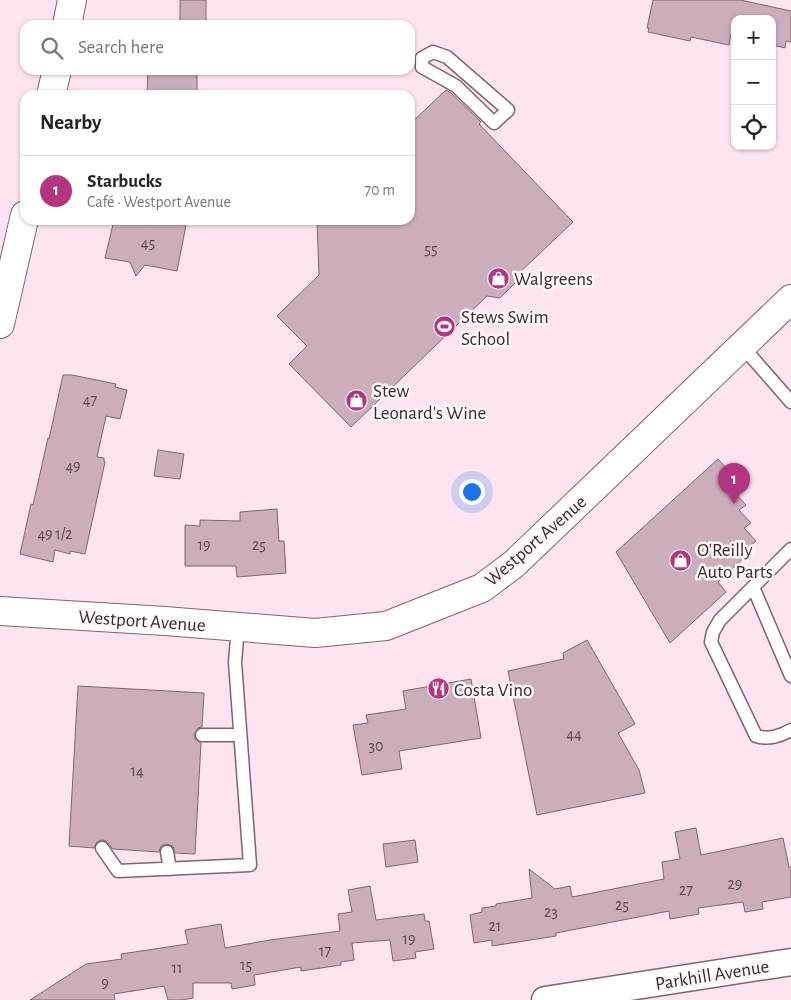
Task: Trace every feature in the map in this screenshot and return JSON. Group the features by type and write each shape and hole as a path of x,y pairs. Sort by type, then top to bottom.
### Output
{"main road":[{"path":"68,20 72,0"},
{"path":"52,90 56,75"},
{"path":"0,324 23,225"},
{"name":"Westport Avenue","path":"0,611 315,633 386,626 482,588 514,564 791,299"}],"street":[{"name":"Parkhill Avenue","path":"545,1000 791,962"}],"lane":[{"path":"433,52 447,57 508,110 494,124 456,86 422,67 422,58 433,52"},
{"path":"742,346 791,402"},
{"path":"791,549 720,620 711,642 756,736 771,738 791,730"},
{"path":"753,587 791,676"},
{"path":"102,848 118,871 250,865 235,662 238,627"},
{"path":"202,735 240,735"},
{"path":"167,852 170,869"}],"building":[{"path":"180,0 206,0 206,20 180,20"},
{"path":"653,0 740,0 791,11 791,42 786,41 785,48 776,46 776,15 731,15 729,45 691,37 690,41 648,32 649,28 647,28"},
{"path":"148,75 197,75 197,90 147,90"},
{"path":"446,90 451,93 481,122 479,124 573,222 517,275 517,281 500,298 487,296 351,427 289,364 307,346 277,316 319,275 317,225 415,225 415,119"},
{"path":"113,225 186,225 177,271 145,265 136,276 130,262 105,258"},
{"path":"63,375 72,375 116,384 115,387 127,390 120,419 106,416 97,457 104,458 105,462 85,554 70,551 70,554 55,550 53,562 20,554"},
{"path":"158,450 184,454 180,479 154,476"},
{"path":"718,459 741,485 734,492 746,505 739,510 751,523 744,528 756,541 749,547 752,550 718,582 726,592 670,643 616,552"},
{"path":"277,509 279,541 284,541 286,573 237,577 236,566 185,566 185,525 200,526 200,520 240,521 240,512"},
{"path":"587,640 635,724 618,733 639,770 645,793 537,815 508,671 564,659 563,653"},
{"path":"471,679 481,738 399,751 402,769 362,775 353,725 368,723 366,715 406,709 403,691"},
{"path":"78,686 204,693 202,727 198,728 194,735 195,739 201,743 195,854 175,853 173,846 166,844 161,846 159,852 113,849 106,841 102,840 97,842 94,848 69,846"},
{"path":"696,828 701,855 783,838 789,867 791,867 791,897 762,902 763,909 745,912 743,902 698,908 699,914 670,919 669,911 556,933 556,936 492,946 492,940 474,943 470,915 482,912 482,908 496,906 496,904 532,898 529,869 555,889 570,886 572,897 664,879 662,862 680,859 675,832"},
{"path":"415,840 418,862 386,867 383,844"},
{"path":"370,886 376,920 424,914 425,921 429,921 434,949 415,952 416,958 393,961 390,940 352,943 354,960 341,962 341,965 301,971 301,967 254,975 255,985 232,989 231,983 193,983 193,998 182,1000 168,1000 164,986 114,994 115,1000 30,1000 86,964 122,959 121,954 188,944 185,930 221,924 225,948 340,931 338,914 352,912 348,890"}],"place":[{"name":"Walgreens","path":"498,278"},
{"name":"Stews Swim School","path":"445,327"},
{"name":"Stew Leonard's Wine","path":"357,401"},
{"name":"Starbucks","path":"734,504"},
{"name":"O'Reilly Auto Parts","path":"681,560"},
{"name":"Costa Vino","path":"438,689"}]}
